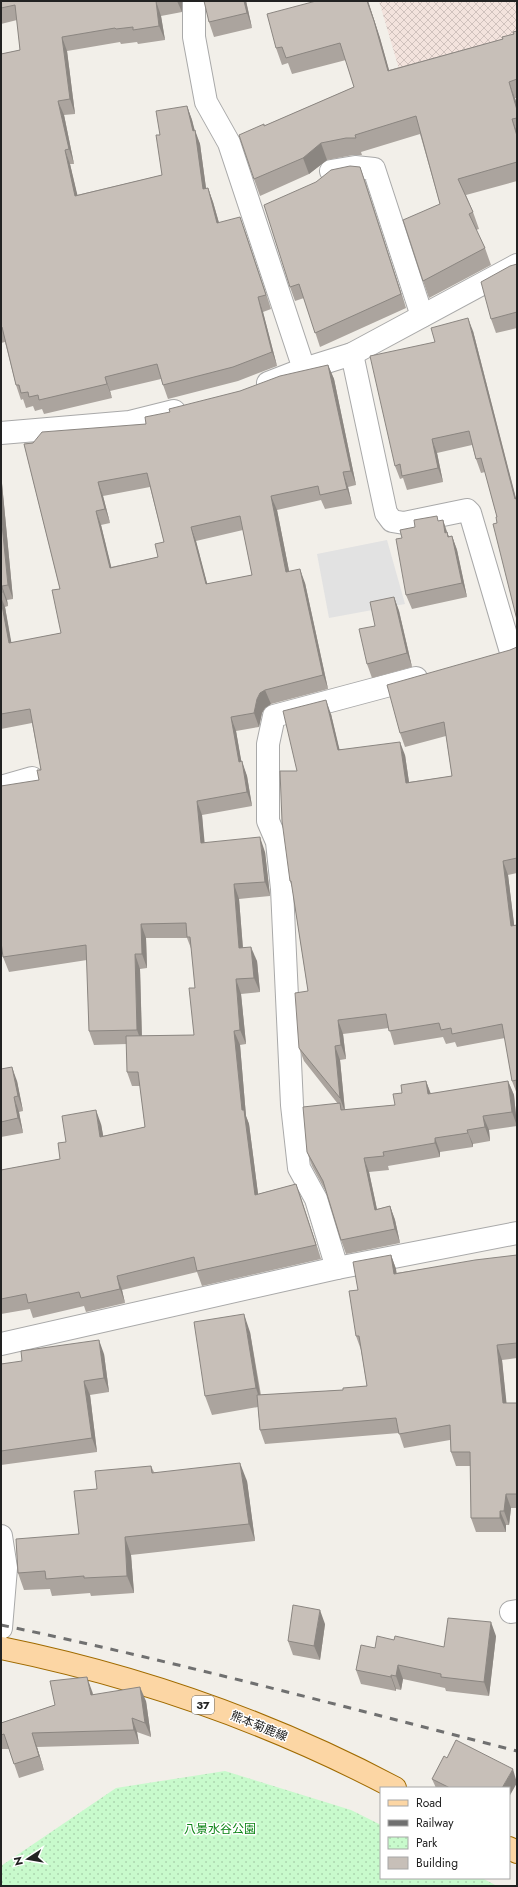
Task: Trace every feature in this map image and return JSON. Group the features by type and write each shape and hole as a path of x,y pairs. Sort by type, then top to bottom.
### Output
{"main road":[{"name":"熊本菊鹿線","path":"1,1648 119,1676 242,1718 349,1763 393,1787"}],"street":[{"path":"194,1 194,37 206,102 229,143 304,369"},
{"path":"316,186 330,172 355,167 374,169 422,316"},
{"path":"252,213 274,204"},
{"path":"249,390 304,369 352,354 517,265"},
{"path":"352,354 386,512 392,521 404,523 467,510 470,513 508,653"},
{"path":"1,433 130,422 190,407"},
{"path":"337,1268 316,1199 299,1168 292,1105 282,888 276,842 268,821 268,744 274,716 434,674"},
{"path":"1,786 32,778"},
{"path":"1,1344 337,1268 517,1233"},
{"path":"1,1536 6,1568 1,1628"}],"shaded area":[{"path":"379,1 517,1 517,36 399,69"},
{"path":"387,540 405,604 329,618 317,554"}],"green space":[{"name":"八景水谷公園","path":"225,1771 351,1810 380,1824 380,1879 484,1879 497,1886 1,1886 1,1866 116,1788"}],"building":[{"path":"1,1 156,1 159,26 133,30 133,27 115,28 62,37 70,99 58,101 69,149 65,150 75,196 162,175 156,135 160,135 156,111 187,106 193,131 195,130 203,189 208,188 217,223 240,217 266,295 258,297 272,352 233,367 163,385 157,364 105,377 107,384 39,400 38,395 29,397 28,392 21,393 19,385 16,385 1,327 1,54 20,50 15,5 1,8"},
{"path":"204,1 244,1 247,13 209,22"},
{"path":"316,1 367,1 388,71 503,39 502,37 514,34 513,32 517,31 517,79 509,82 517,110 517,118 512,119 517,136 517,162 458,179 473,212 469,214 485,248 423,281 403,220 440,204 416,116 355,135 356,138 346,138 321,143 303,158 254,179 239,135 264,124 264,126 354,87 340,43 286,58 282,47 276,48 267,14"},
{"path":"350,166 360,167 401,294 315,333 299,284 290,287 264,205 316,182 331,170"},
{"path":"517,264 517,312 491,319 481,282 510,266"},
{"path":"468,318 515,499 517,498 517,620 493,524 497,523 497,517 481,458 476,459 469,431 432,439 438,468 402,476 400,464 395,466 370,356 435,342 431,328"},
{"path":"328,365 351,471 343,472 347,489 320,495 318,486 271,496 286,572 300,569 323,675 265,690 260,693 257,699 254,713 231,717 239,762 242,761 247,792 197,801 201,843 260,837 265,882 234,884 239,948 251,947 254,978 236,979 240,1030 234,1031 242,1110 244,1110 255,1195 296,1184 316,1245 197,1271 194,1257 117,1276 120,1289 81,1298 79,1292 28,1303 26,1294 1,1299 1,1170 60,1159 58,1143 66,1142 62,1116 96,1110 100,1137 145,1127 138,1072 127,1072 126,1036 194,1035 189,988 195,988 190,937 187,937 186,923 141,924 142,954 135,954 137,1030 89,1031 86,945 3,957 1,942 1,786 39,780 37,770 41,770 30,709 1,714 1,600 9,643 61,633 52,590 60,589 24,444 33,443 42,432 146,424 145,417 170,412 169,409 240,391 280,376","holes":["147,473 164,542 155,544 158,557 110,568 96,511 105,509 98,482","240,516 252,575 206,584 191,527"]},
{"path":"1,514 8,585 2,586 3,592 1,592"},
{"path":"437,516 438,521 443,520 445,533 447,532 448,537 452,536 462,583 406,595 396,539 402,538 400,530 415,527 414,520"},
{"path":"394,597 407,653 367,664 359,629 375,626 370,602"},
{"path":"517,647 517,858 503,861 511,926 517,925 517,1080 512,1081 502,1024 452,1034 451,1028 441,1030 439,1023 389,1031 386,1014 338,1020 341,1045 335,1046 340,1098 299,1048 295,993 308,991 282,821 280,771 297,771 283,711 326,700 338,750 400,742 406,783 452,776 444,722 400,733 387,685"},
{"path":"12,1067 18,1096 14,1097 18,1118 1,1122 1,1069"},
{"path":"426,1081 428,1094 508,1081 512,1112 483,1116 485,1127 467,1130 468,1133 435,1138 435,1143 383,1152 384,1156 364,1158 375,1210 390,1206 395,1229 341,1240 323,1181 307,1152 303,1107 340,1103 341,1110 395,1105 393,1094 402,1093 401,1085"},
{"path":"391,1255 394,1274 475,1260 517,1255 517,1343 497,1345 503,1403 517,1403 517,1494 506,1494 504,1511 500,1511 500,1518 471,1518 470,1452 451,1452 450,1425 399,1434 396,1418 260,1430 257,1395 343,1390 343,1388 367,1386 359,1336 356,1336 349,1291 358,1290 353,1262"},
{"path":"244,1314 256,1388 205,1396 194,1322"},
{"path":"99,1340 104,1378 84,1381 92,1438 1,1451 1,1364 22,1361 21,1351"},
{"path":"240,1463 249,1524 125,1537 127,1576 84,1578 84,1576 46,1579 45,1571 18,1573 16,1539 79,1534 74,1491 97,1489 95,1471 151,1466 152,1473"},
{"path":"293,1605 320,1610 314,1646 288,1641"},
{"path":"448,1618 491,1622 484,1682 441,1677 441,1674 398,1665 396,1676 391,1675 391,1677 356,1670 361,1645 375,1648 377,1636 394,1640 395,1636 444,1647"},
{"path":"87,1677 91,1695 140,1687 145,1723 132,1718 134,1730 32,1733 39,1756 14,1764 4,1734 1,1735 1,1723 55,1705 50,1681"},
{"path":"456,1740 513,1769 503,1787 448,1787 432,1779 444,1756 447,1758"}],"railway":[{"path":"1,1625 195,1669 517,1751"}]}
